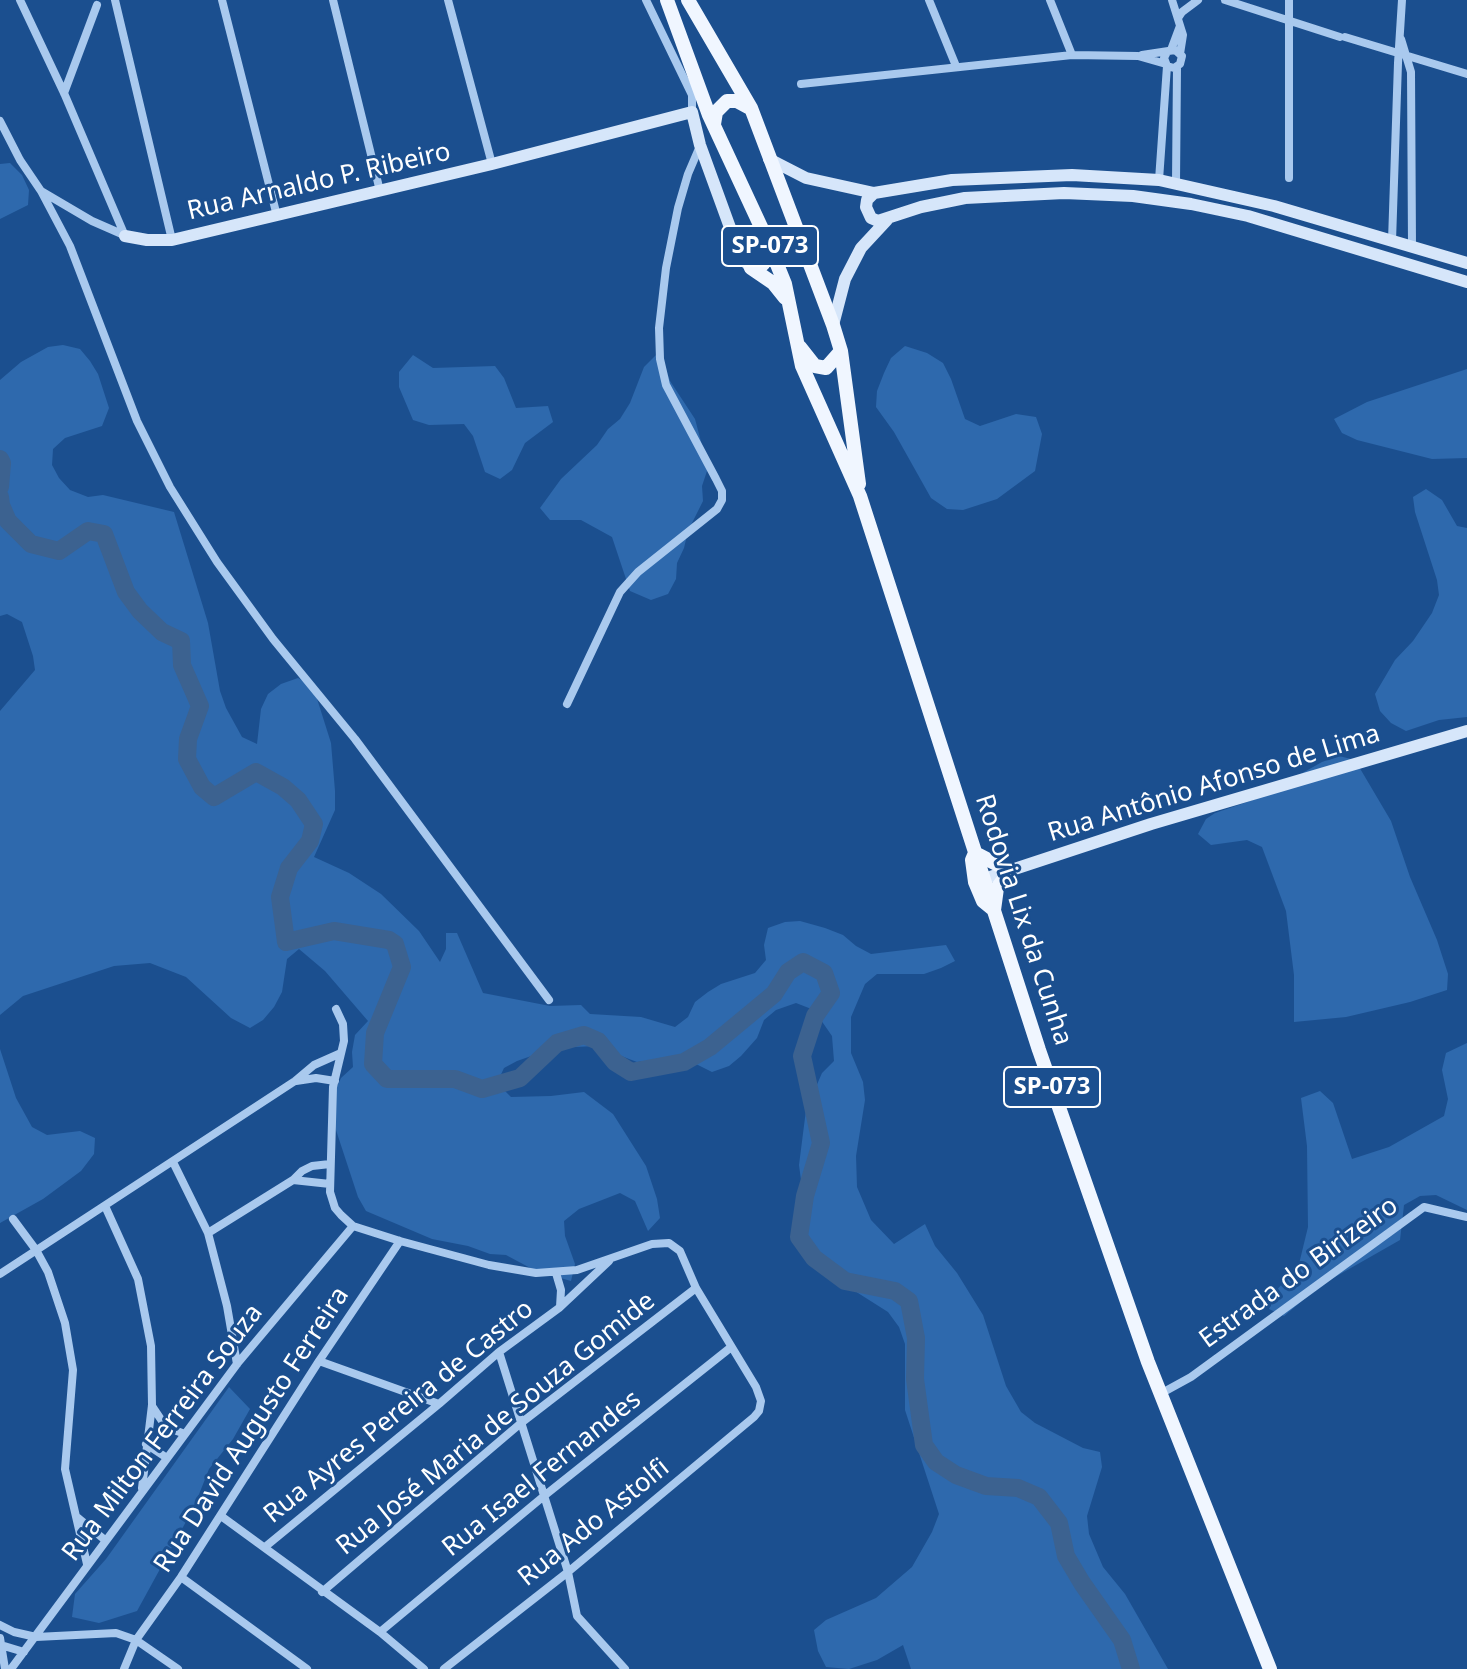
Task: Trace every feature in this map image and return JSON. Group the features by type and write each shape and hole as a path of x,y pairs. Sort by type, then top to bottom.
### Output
{"main road":[{"name":"Rodovia Lix da Cunha","path":"667,0 709,115 785,284 802,366 860,496 975,853 972,860 980,880 983,901 994,910 1039,1050 1160,1394 1270,1669"},
{"name":"Rodovia Lix da Cunha","path":"688,0 751,108 833,325 841,351 860,496"},
{"path":"714,124 716,112 727,101 737,101 751,108"},
{"name":"Rua Arnaldo P. Ribeiro","path":"125,236 172,240 277,217 692,112"},
{"path":"692,112 700,145 740,255 751,268 773,283 788,302"},
{"path":"769,159 806,178 874,193 952,180 1011,176 1072,175 1176,182 1274,206 1467,263"},
{"path":"874,193 867,200 868,213 878,221 921,207 965,198 1064,193 1133,196 1248,216 1467,282"},
{"path":"833,325 845,279 861,248 887,220"},
{"path":"751,268 763,264 768,242"},
{"path":"795,340 815,366 826,368 841,351"},
{"name":"Rua Antônio Afonso de Lima","path":"980,880 1151,824 1467,731"},
{"path":"975,853 1010,871 997,888 994,910"}],"street":[{"path":"20,0 125,236"},
{"path":"64,93 94,3 112,0 172,240"},
{"path":"222,0 277,217"},
{"path":"333,0 380,191"},
{"path":"448,0 492,164"},
{"path":"646,0 692,95 692,112"},
{"path":"929,0 956,66"},
{"path":"1050,0 1072,55"},
{"path":"1172,0 1179,22"},
{"path":"1159,180 1164,58 1173,52 1182,12 1198,0"},
{"path":"1225,0 1467,74"},
{"path":"1289,0 1289,178"},
{"path":"1392,241 1403,54 1402,0"},
{"path":"801,84 1072,55 1138,56 1173,52"},
{"path":"1173,52 1181,62 1177,67 1176,182"},
{"path":"1403,54 1411,72 1412,246"},
{"path":"1138,56 1177,67"},
{"name":"Rua Arnaldo P. Ribeiro","path":"0,121 20,160 41,191 125,236"},
{"path":"567,704 620,592 638,572 717,509 722,500 722,491 666,385 660,359 659,328 666,268 678,208 700,145"},
{"path":"41,191 70,246 137,421 170,487 217,562 273,639 355,739 549,1000"},
{"path":"336,1009 343,1024 344,1041 335,1081 330,1184 335,1208 353,1226 489,1265 536,1273 577,1270 661,1242 675,1246 730,1348"},
{"path":"0,1274 295,1081 314,1065 341,1053"},
{"path":"295,1081 316,1078 335,1081"},
{"path":"173,1162 208,1233 227,1306 237,1364"},
{"path":"208,1233 293,1180 302,1171 312,1166 330,1164"},
{"path":"293,1180 330,1184"},
{"path":"105,1206 129,1257 144,1301 153,1366 152,1405 142,1491"},
{"name":"Estrada do Birizeiro","path":"1160,1394 1191,1377 1424,1207 1467,1217"},
{"path":"13,1219 48,1272 71,1350 73,1388 65,1469 87,1564"},
{"name":"Rua Milton Ferreira Souza","path":"11,1669 237,1364 353,1226"},
{"name":"Rua David Augusto Ferreira","path":"124,1669 136,1640 181,1577 400,1241"},
{"name":"Rua Ayres Pereira de Castro","path":"265,1547 499,1352 559,1308 612,1259"},
{"name":"Rua Ayres Pereira de Castro","path":"556,1273 561,1290 559,1308"},
{"name":"Rua José Maria de Souza Gomide","path":"322,1592 521,1423 696,1288"},
{"name":"Rua Ado Astolfi","path":"444,1669 568,1572 754,1417 761,1401 756,1387 730,1348"},
{"name":"Rua Isael Fernandes","path":"380,1632 730,1348"},
{"path":"499,1352 568,1572 577,1616 625,1669"},
{"path":"319,1361 439,1404"},
{"path":"152,1405 160,1422 185,1434"},
{"path":"146,1444 167,1458"},
{"path":"221,1516 380,1632 424,1669"},
{"path":"77,1517 105,1540"},
{"path":"181,1577 307,1669"},
{"path":"0,1625 36,1637 116,1633 136,1640 178,1669"},
{"path":"1,1642 24,1652"},
{"path":"1,1642 5,1669"}],"shaded area":[{"path":"10,163 22,175 29,190 28,205 0,219 0,164"},
{"path":"63,345 80,349 90,361 98,374 109,408 102,426 65,438 53,449 52,465 59,478 70,490 88,497 103,495 174,512 208,623 220,691 242,737 257,744 261,709 268,694 281,684 298,678 313,686 331,743 335,791 335,810 314,857 349,873 381,894 419,931 440,962 446,949 446,933 457,933 483,993 550,1006 581,1005 590,1014 641,1017 675,1027 688,1017 695,1002 708,992 721,984 755,973 766,960 764,945 768,928 785,922 800,921 825,928 843,935 871,954 946,945 955,961 941,968 924,974 877,974 865,984 851,1017 851,1053 863,1082 865,1100 856,1156 857,1187 871,1220 894,1244 925,1224 935,1246 957,1273 983,1315 1006,1386 1021,1412 1035,1423 1083,1448 1100,1452 1102,1467 1087,1516 1089,1534 1103,1567 1125,1594 1168,1669 911,1669 903,1645 877,1660 849,1669 826,1667 818,1651 814,1630 826,1620 876,1598 912,1567 939,1514 905,1410 905,1344 899,1327 888,1312 809,1262 798,1228 799,1165 806,1110 822,1073 834,1061 832,1036 814,1010 796,1003 776,1010 764,1020 757,1038 741,1056 729,1066 712,1072 682,1057 637,1062 595,1046 554,1048 504,1068 497,1083 511,1097 584,1092 613,1114 646,1166 657,1199 660,1218 648,1231 635,1201 620,1193 579,1209 564,1221 565,1236 575,1264 571,1281 536,1271 506,1255 490,1254 432,1239 366,1211 358,1197 334,1124 334,1093 341,1078 353,1067 355,1035 368,1021 325,971 299,949 287,959 282,992 274,1007 263,1020 250,1028 231,1018 186,977 150,963 114,966 23,996 0,1015 0,711 35,670 22,622 7,614 0,616 0,380 21,362 48,347"},
{"path":"905,346 927,353 943,363 965,419 980,426 1016,414 1036,417 1042,434 1035,471 997,499 963,510 947,509 931,498 894,432 876,407 877,391 891,358"},
{"path":"660,351 670,381 695,419 708,468 702,486 703,501 688,531 677,563 676,579 668,594 651,600 630,591 612,537 581,520 550,520 540,508 561,479 620,419 644,367"},
{"path":"413,355 433,368 495,366 504,378 516,408 548,406 553,422 525,443 512,470 500,479 485,472 473,436 464,424 429,425 413,420 399,387 399,372"},
{"path":"1467,369 1467,458 1432,459 1357,440 1342,433 1334,419 1367,402"},
{"path":"1426,489 1442,500 1457,526 1467,528 1467,717 1439,720 1406,731 1391,723 1380,711 1375,694 1395,660 1432,613 1439,595 1413,497"},
{"path":"1339,756 1355,760 1391,821 1410,877 1437,940 1448,974 1447,990 1346,1017 1294,1022 1294,975 1286,911 1262,847 1247,840 1211,845 1198,834 1206,819 1215,813 1256,799 1322,762"},
{"path":"1467,1043 1467,1210 1436,1195 1420,1196 1404,1205 1400,1240 1321,1285 1284,1316 1269,1309 1276,1291 1299,1264 1308,1227 1307,1146 1301,1098 1320,1091 1333,1103 1352,1159 1389,1147 1444,1116 1448,1099 1442,1070 1446,1053"},
{"path":"0,1049 16,1098 32,1127 47,1135 80,1131 95,1138 94,1154 81,1171 43,1199 0,1223"},
{"path":"229,1387 250,1409 233,1439 209,1469 194,1507 137,1611 99,1623 72,1617 75,1594 106,1559"}],"waterway":[{"path":"0,459 0,487"},
{"path":"0,497 8,521 31,544 59,551 88,531 104,534 126,592 162,632 181,641 182,665 200,706 188,739 187,759 202,787 214,797 256,772 283,787 298,800 314,824 310,841 289,868 280,897 286,942 334,931 389,940 395,944 402,967 375,1033 373,1064 387,1079 455,1079 482,1089 520,1078 557,1043 584,1035 598,1041 615,1062 631,1072 684,1062 710,1047 774,994 788,972 803,962 824,973 831,993 815,1016 802,1056 821,1143 805,1196 799,1237 814,1258 845,1281 895,1291 909,1301 916,1338 915,1379 924,1445 936,1462 956,1475 986,1486 1018,1488 1039,1497 1059,1523 1066,1556 1122,1640 1131,1669"}]}
